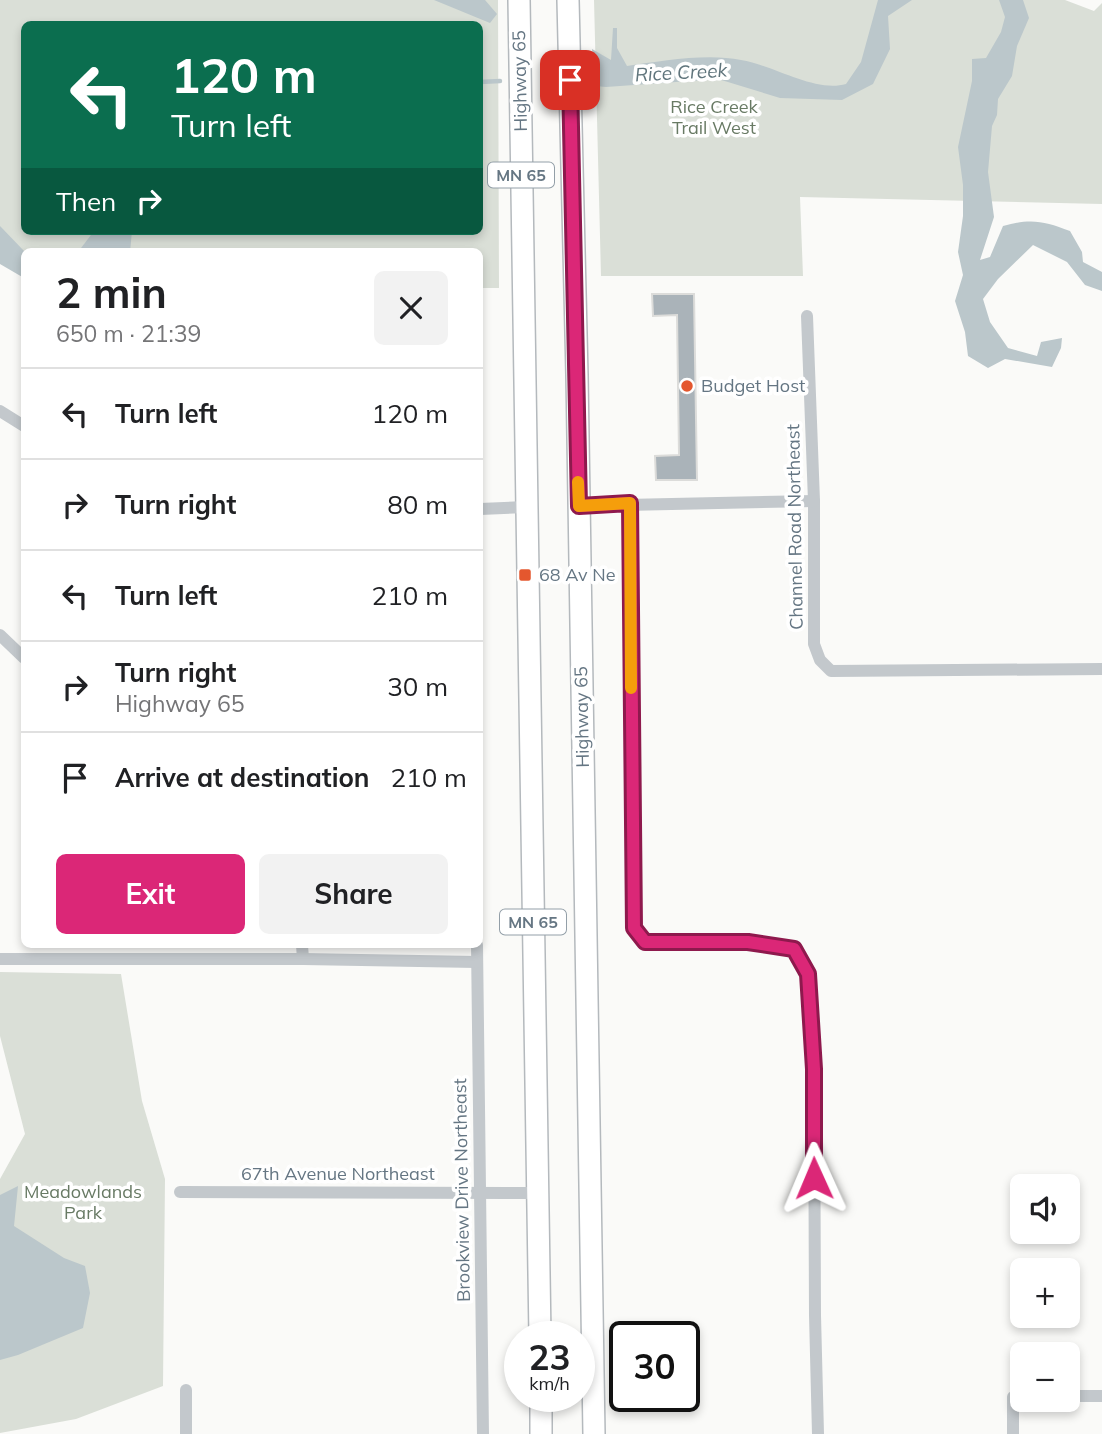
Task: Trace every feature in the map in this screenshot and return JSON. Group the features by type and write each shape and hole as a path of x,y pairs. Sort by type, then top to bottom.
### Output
{"highway":[{"name":"Highway 65","path":"519,0 540,1321"},
{"name":"Highway 65","path":"568,0 594,1434"},
{"path":"541,1412 541,1434"}],"street":[{"name":"Channel Road Northeast","path":"807,316 814,501 814,644 820,660 831,671 1102,668"},
{"path":"0,411 21,424"},
{"path":"579,506 814,501"},
{"path":"630,503 634,928 645,942 748,942 794,949 808,974 814,1069 818,1434"},
{"path":"483,509 526,507"},
{"path":"0,635 21,655"},
{"path":"116,948 117,960"},
{"path":"302,948 303,959"},
{"name":"Brookview Drive Northeast","path":"477,948 483,1434"},
{"path":"0,959 477,962"},
{"name":"67th Avenue Northeast","path":"180,1192 537,1193"},
{"path":"186,1390 186,1434"},
{"path":"1080,1396 1102,1396"},
{"path":"1013,1434 1015,1412"}],"green space":[{"path":"0,0 498,0 499,288 483,288 483,248 21,248 21,253 0,261"},
{"name":"Rice Creek Trail West","path":"594,0 1065,0 1094,11 1102,3 1102,204 800,197 803,276 601,276"},
{"name":"Meadowlands Park","path":"0,972 121,974 142,1101 165,1179 163,1386 76,1419 0,1433 0,1179 25,1134 0,1036"}],"water":[{"path":"434,0 485,0 497,14 490,23"},
{"name":"Rice Creek","path":"878,0 912,0 888,16 890,49 873,84 842,100 780,98 718,79 596,86 592,49 611,60 613,28 617,28 617,48 627,66 684,58 728,58 753,63 821,85 846,84 861,62"},
{"path":"999,0 1023,0 1029,18 1017,46 1012,76 998,99 997,115 992,126 988,172 994,217 980,260 990,257 1003,226 1037,222 1070,231 1082,252 1083,262 1102,272 1102,291 1085,285 1067,262 1033,245 998,279 983,299 990,322 1008,348 1037,356 1041,342 1062,338 1061,348 1052,367 1005,359 988,368 968,356 965,332 955,301 963,275 958,252 963,216 963,185 958,147 972,81 972,59 986,58 1001,32 1005,17"},
{"path":"0,226 21,248 21,276 0,264"},
{"path":"91,235 132,235 130,248 81,248"},
{"path":"18,1186 14,1226 64,1258 85,1266 90,1293 83,1328 0,1360 0,1195"}],"building":[{"name":"Budget Host","path":"652,294 694,294 697,480 656,480 655,456 679,455 677,315 653,316"}],"waterway":[{"name":"Rice Creek","path":"483,82 500,81"}],"slow traffic":[{"path":"578,482 579,506 630,503 631,688"}],"place":[{"name":"Budget Host","path":"687,386"},
{"name":"68 Av Ne","path":"525,575"}],"route":[{"path":"570,80 579,506 630,503 634,928 645,942 748,942 794,949 808,974 814,1069 814,1178"}]}
